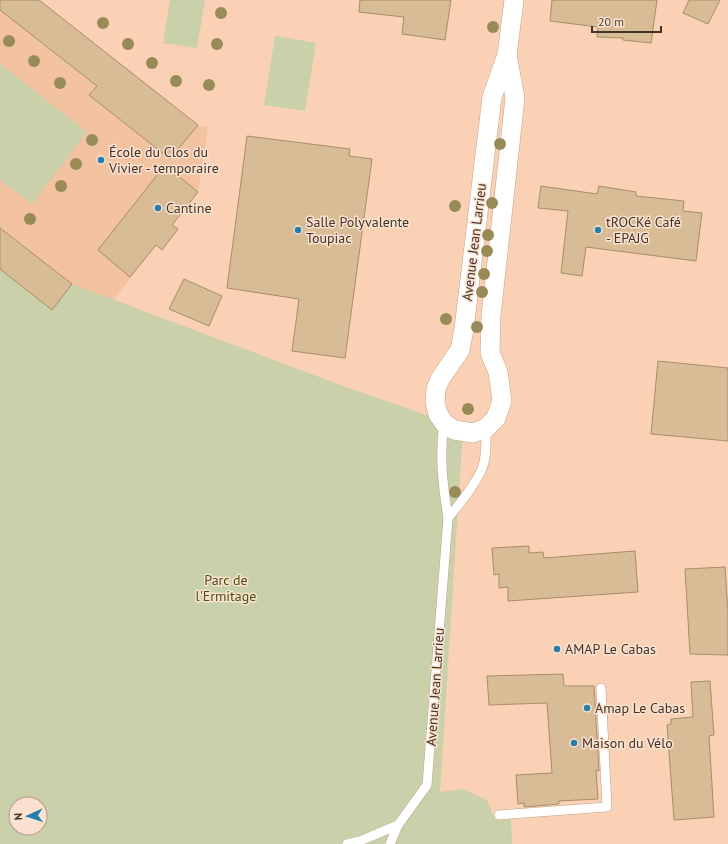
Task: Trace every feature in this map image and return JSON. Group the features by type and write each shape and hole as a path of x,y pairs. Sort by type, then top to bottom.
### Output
{"street":[{"name":"Avenue Jean Larrieu","path":"444,423 438,414 435,402 436,389 446,369 460,350 464,329 492,97 507,55 514,0"},
{"name":"Avenue Jean Larrieu","path":"486,428 496,418 502,401 498,372 490,353 491,316 515,98 507,55"},
{"path":"444,423 454,430 464,433 473,433 486,428"}],"lane":[{"name":"Avenue Jean Larrieu","path":"390,844 398,824 427,785 448,518 442,480 441,445 444,423"},
{"path":"448,518 465,497 482,468 485,454 486,428"},
{"path":"499,815 607,807 601,688"},
{"path":"347,844 360,841 398,824"}],"shaded area":[{"name":"École du Clos du Vivier - temporaire","path":"0,0 197,125 208,127 198,192 172,224 178,229 162,250 156,245 113,300 72,284 52,310 0,269"}],"green space":[{"path":"170,0 205,0 197,48 163,43"},
{"path":"275,36 316,43 305,111 264,105"},
{"path":"0,64 87,132 32,204 0,180"},
{"name":"Parc de l'Ermitage","path":"0,269 52,310 72,284 335,383 463,428 440,792 463,789 487,800 495,820 511,819 512,844 0,844"}],"building":[{"path":"0,0 39,0 198,125 170,159 89,95 97,86 0,10"},
{"path":"360,0 451,0 445,40 402,34 404,17 359,12"},
{"path":"552,0 657,0 651,43 623,40 623,38 597,37 598,27 550,21"},
{"path":"689,0 720,0 708,24 683,13"},
{"name":"Salle Polyvalente Toupiac","path":"247,136 350,149 349,156 372,159 345,358 292,351 299,299 227,288"},
{"name":"Cantine","path":"165,165 198,192 172,225 178,229 162,250 156,245 130,277 98,250"},
{"name":"tROCKé Café - EPAJG","path":"541,186 597,194 599,186 636,192 636,196 684,201 683,211 702,213 696,261 586,247 582,276 561,273 568,211 538,208"},
{"path":"0,228 72,284 52,310 0,269"},
{"path":"184,279 222,296 209,326 169,309"},
{"path":"658,361 728,368 728,441 651,434"},
{"path":"529,546 529,553 543,552 544,558 635,551 638,592 508,601 508,587 499,588 499,574 494,575 492,548"},
{"path":"725,567 728,613 728,655 690,654 685,569"},
{"name":"Maison du Vélo","path":"563,674 564,686 594,686 599,771 596,770 598,799 559,801 559,804 524,807 524,803 518,804 516,775 552,773 547,703 489,705 487,676"},
{"path":"710,681 714,735 709,736 714,817 674,820 667,725 671,724 671,719 693,717 691,682"}],"place":[{"name":"École du Clos du Vivier - temporaire","path":"101,160"},
{"name":"Cantine","path":"158,208"},
{"name":"Salle Polyvalente Toupiac","path":"298,230"},
{"name":"tROCKé Café - EPAJG","path":"598,230"},
{"name":"AMAP Le Cabas","path":"557,649"},
{"name":"Amap Le Cabas","path":"587,708"},
{"name":"Maison du Vélo","path":"574,743"}]}
